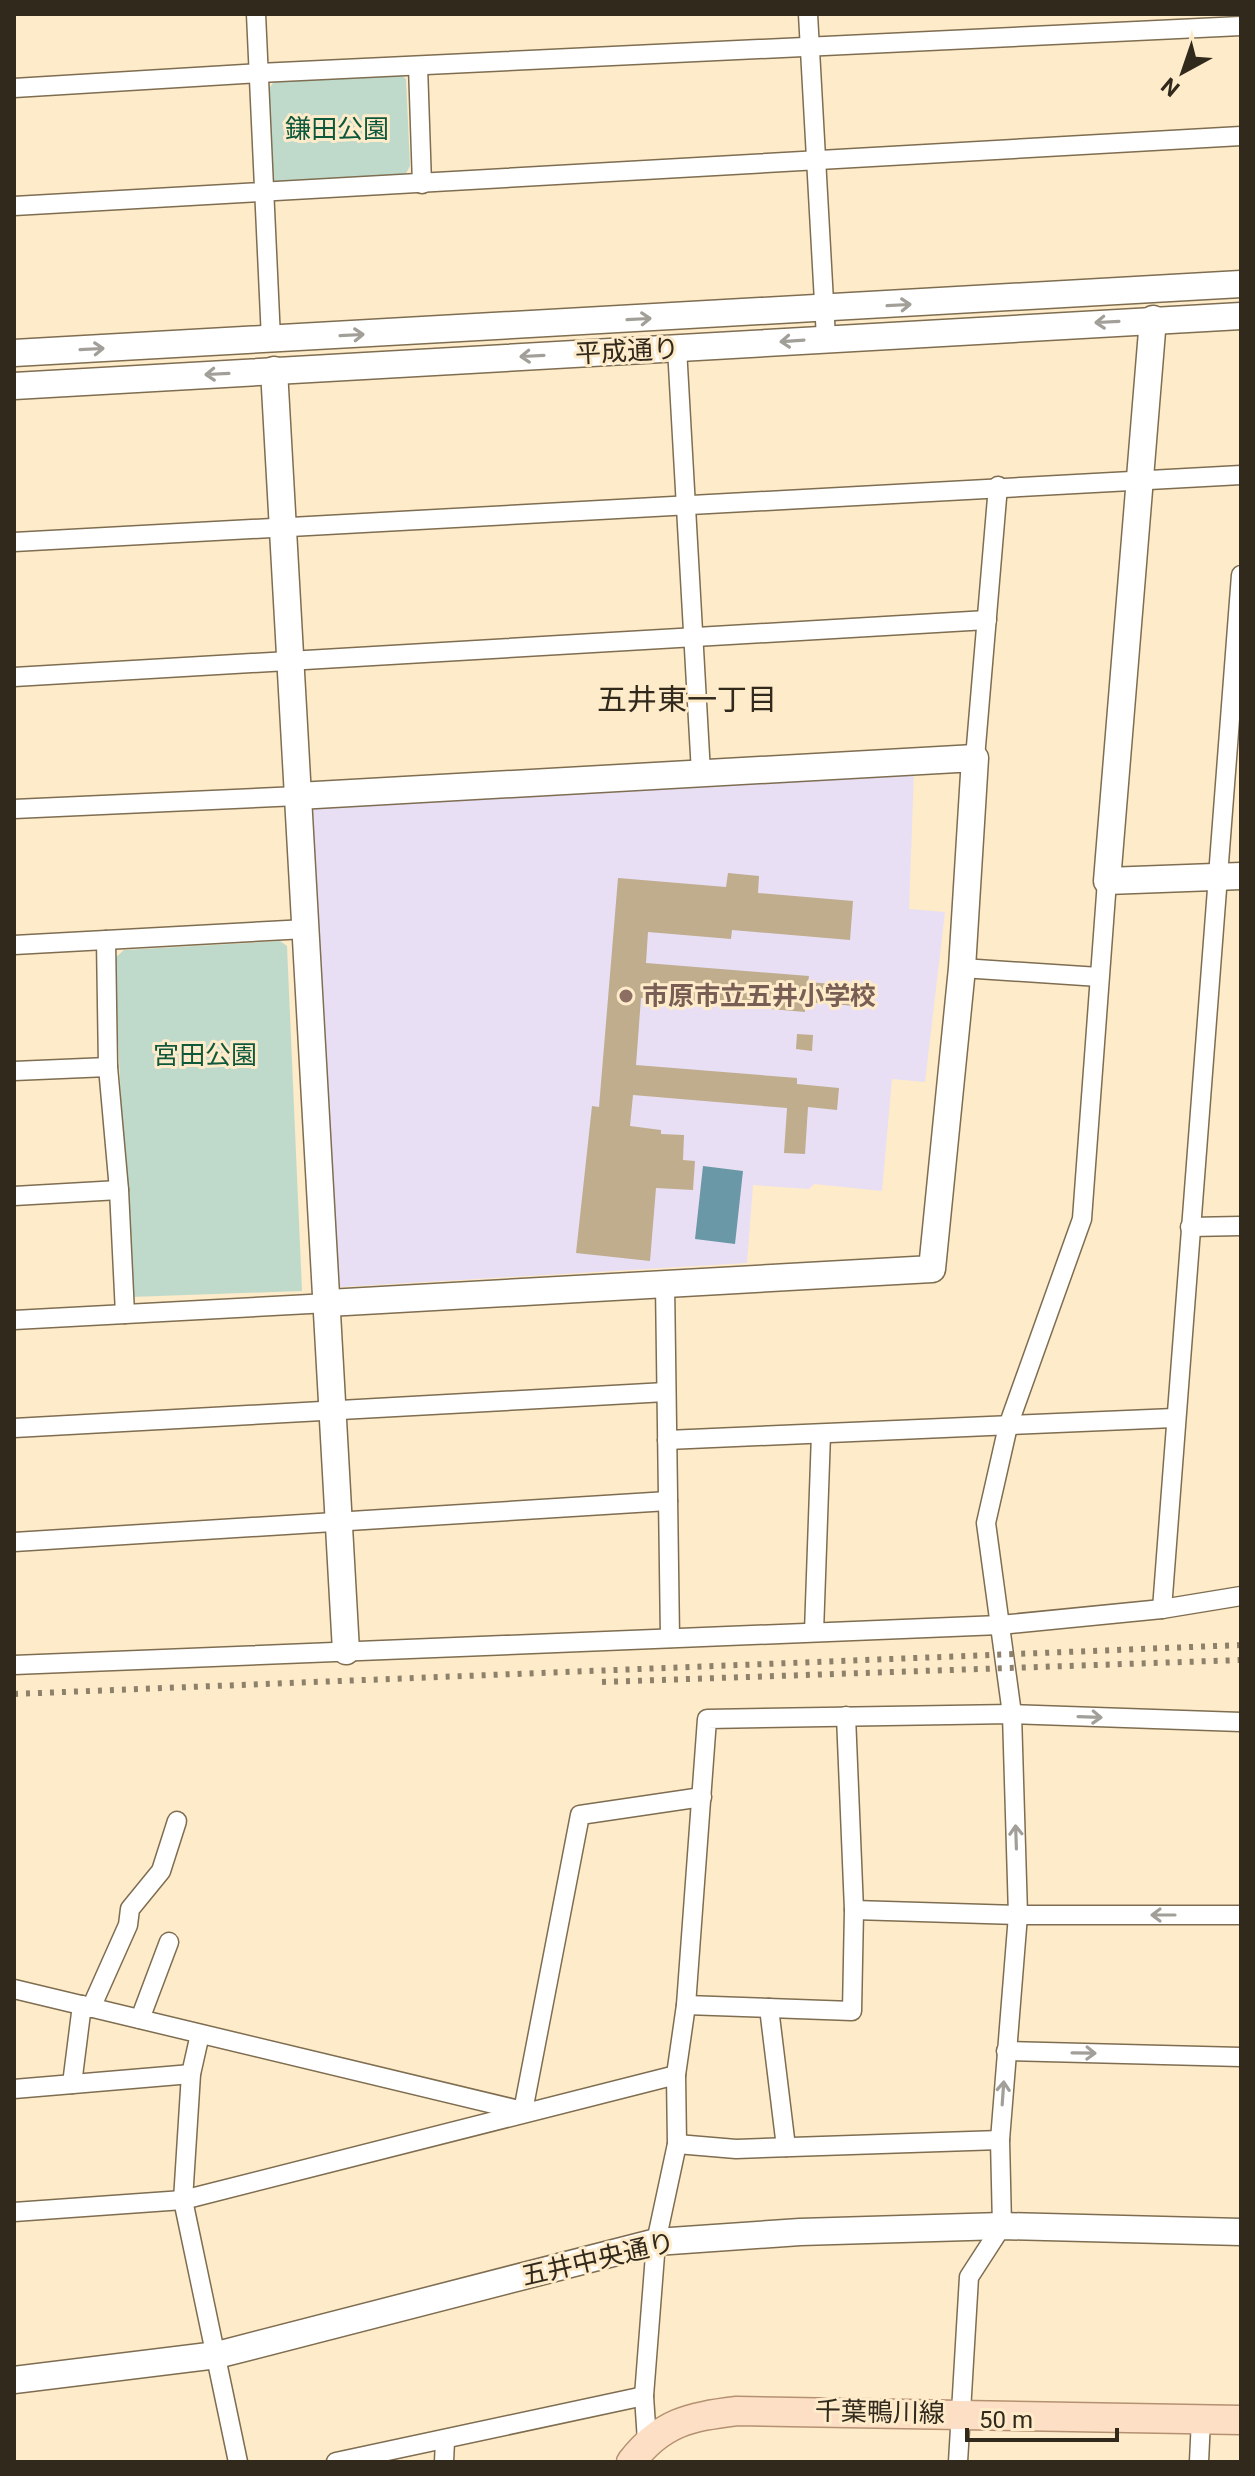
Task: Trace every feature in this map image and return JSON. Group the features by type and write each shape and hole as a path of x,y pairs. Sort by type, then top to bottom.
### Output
{"main road":[{"name":"千葉鴨川線","path":"639,2452 665,2428 697,2416 737,2411 1241,2420"}],"street":[{"path":"256,14 271,339"},
{"path":"808,14 826,338"},
{"path":"14,88 809,45 1241,26"},
{"path":"418,66 422,184"},
{"path":"14,206 1241,136"},
{"name":"平成通り","path":"14,353 1241,284"},
{"name":"平成通り","path":"14,386 1241,316"},
{"path":"958,2462 969,2277 1002,2226 1000,2140 1018,1915 1012,1714 986,1523 1008,1426 1082,1219 1138,478 1153,319"},
{"path":"677,348 701,773"},
{"path":"274,370 346,1651"},
{"path":"14,542 1138,478 1241,475"},
{"path":"14,1320 932,1269 962,968 975,758 998,486"},
{"path":"1162,1609 1190,1227 1228,876 1241,575"},
{"path":"14,677 987,620"},
{"path":"14,809 975,758"},
{"path":"1107,881 1228,876"},
{"path":"14,945 306,929"},
{"path":"106,940 108,1067 119,1190 125,1314"},
{"path":"962,968 1099,977"},
{"path":"14,1071 108,1067"},
{"path":"14,1196 119,1190"},
{"path":"1190,1227 1241,1226"},
{"path":"665,1284 670,1638"},
{"path":"14,1428 666,1392"},
{"path":"667,1440 1174,1418"},
{"path":"814,1632 821,1434"},
{"path":"14,1542 668,1501"},
{"path":"14,1665 1000,1625 1162,1609 1241,1596"},
{"path":"639,2452 656,2242 677,2144 676,2075 686,2005 707,1719 1012,1714 1241,1722"},
{"path":"686,2005 852,2011 854,1910 846,1716"},
{"path":"523,2111 580,1815 702,1797"},
{"path":"72,2084 86,2006 128,1925 130,1909 161,1871 177,1821"},
{"path":"854,1910 1018,1915 1241,1915"},
{"path":"140,2019 169,1942"},
{"path":"14,1989 523,2111"},
{"path":"769,2008 786,2147"},
{"path":"200,2034 191,2074 183,2200 238,2462"},
{"path":"1006,2051 1241,2057"},
{"path":"14,2089 191,2074"},
{"path":"14,2212 183,2200 523,2111 676,2075"},
{"path":"677,2144 736,2149 1000,2140"},
{"name":"五井中央通り","path":"14,2380 217,2355 656,2242 800,2232 1002,2226 1241,2232"},
{"path":"336,2462 644,2396"},
{"path":"1199,2462 1201,2419"},
{"path":"444,2462 445,2441"}],"shaded area":[{"name":"市原市立五井小学校","path":"914,772 909,909 945,912 925,1082 892,1079 882,1191 814,1184 809,1189 753,1185 747,1263 341,1287 332,1277 306,819 319,802"}],"green space":[{"name":"鎌田公園","path":"401,75 406,79 410,166 404,177 277,186 272,180 267,91 276,79"},
{"name":"宮田公園","path":"280,941 287,946 302,1291 131,1297 114,959 124,950"}],"water":[{"path":"703,1166 743,1171 735,1244 695,1239"}],"building":[{"path":"728,873 759,876 758,893 853,901 850,940 732,930 731,939 648,932 646,963 809,976 808,982 858,986 856,1006 805,1002 805,1012 641,998 636,1065 797,1078 797,1084 839,1088 837,1110 808,1107 805,1154 784,1153 787,1108 633,1095 630,1126 661,1130 661,1134 684,1135 683,1160 695,1161 693,1190 656,1188 650,1261 576,1253 592,1106 599,1107 618,878 726,887"},
{"path":"797,1034 813,1035 812,1051 796,1049"}],"railway":[{"path":"14,1694 1241,1645"},
{"path":"602,1682 1241,1660"}],"place":[{"name":"市原市立五井小学校","path":"626,996"}],"district":[{"name":"五井東一丁目","path":"687,699"}]}
